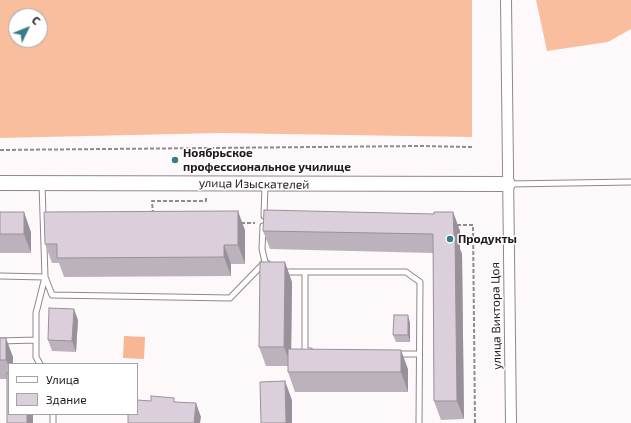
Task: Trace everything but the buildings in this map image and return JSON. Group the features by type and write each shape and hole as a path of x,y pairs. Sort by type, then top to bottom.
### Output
{"street":[{"name":"улица Виктора Цоя","path":"506,0 511,423"},
{"name":"улица Изыскателей","path":"0,183 206,183 266,185 508,184"}],"lane":[{"path":"508,184 631,182"},
{"path":"39,363 36,357 36,313 45,277 42,183"},
{"path":"266,185 262,249 265,262 279,272 406,272 420,282 419,423"},
{"path":"45,277 52,295 230,298 265,262"},
{"path":"305,272 305,351 313,351"},
{"path":"0,276 45,277"},
{"path":"0,341 36,340"},
{"path":"389,353 419,354"}],"path":[{"path":"0,150 421,146 472,147"},
{"path":"152,216 152,201 206,201 206,183"},
{"path":"240,223 264,223"},
{"path":"449,225 473,225 475,423"}],"shaded area":[{"path":"0,0 472,0 472,137 220,133 0,138"},
{"path":"536,0 631,0 631,29 608,42 547,51"},
{"path":"124,336 145,337 144,359 123,358"}],"place":[{"name":"Ноябрьское профессиональное училище","path":"175,160"},
{"name":"Продукты","path":"450,239"}]}
